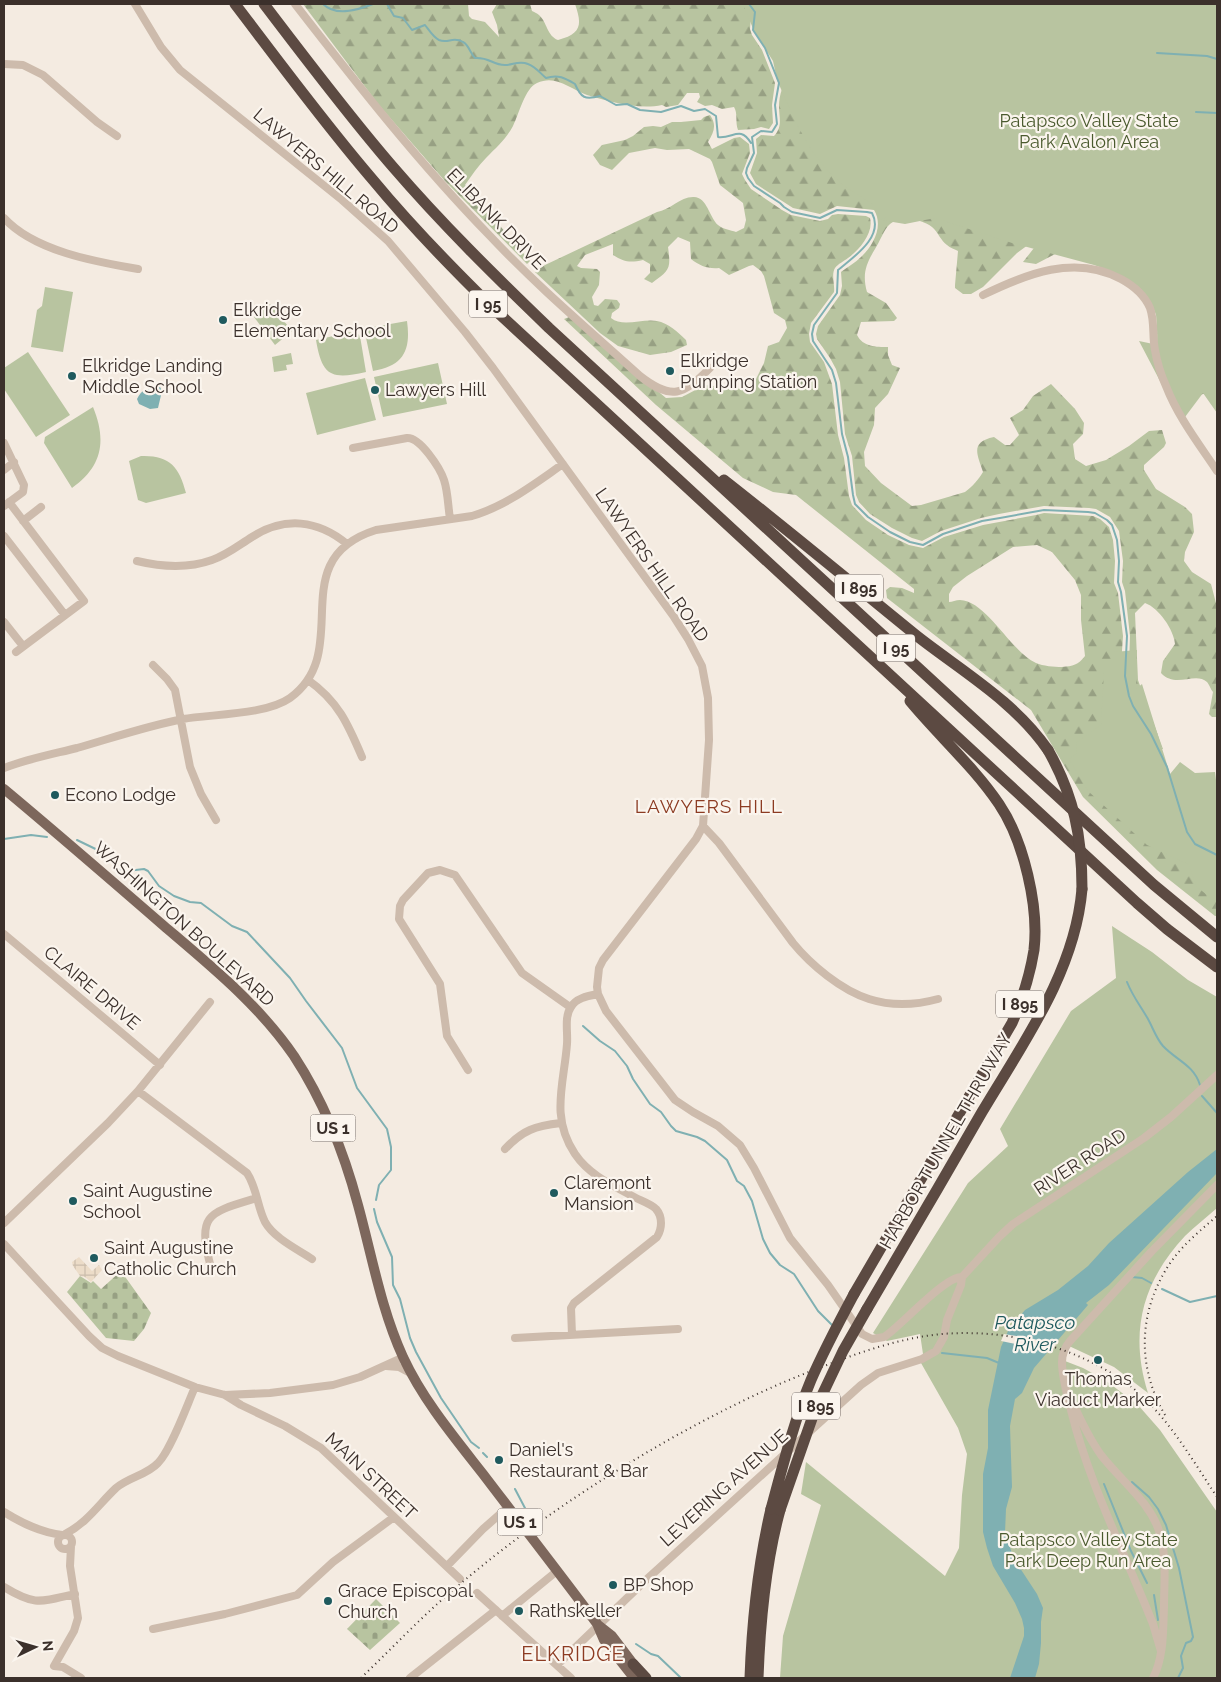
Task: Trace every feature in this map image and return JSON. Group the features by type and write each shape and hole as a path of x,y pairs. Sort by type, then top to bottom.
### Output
{"highway":[{"name":"I 95","path":"235,4 373,181 467,283 539,352 1137,903 1217,967"},
{"name":"I 95","path":"264,4 362,130 450,230 549,328 1154,885 1217,937"},
{"name":"HARBOR TUNNEL THRUWAY","path":"663,433 837,569 919,637 1009,705 1038,736 1059,770 1073,805 1080,838 1082,889 1078,918 1060,974 1023,1044 843,1351 815,1410 776,1509 758,1575 750,1678"},
{"name":"HARBOR TUNNEL THRUWAY","path":"758,1678 760,1625 783,1463 810,1381 831,1334 1012,1023 1026,986 1034,950 1030,885 1024,858 1012,828 1000,806 982,782 932,728 880,666"},
{"path":"633,1664 645,1678"}],"main road":[{"name":"WASHINGTON BOULEVARD","path":"4,789 241,993 268,1022 289,1050 320,1101 341,1149 387,1315 412,1374 437,1414 558,1571 598,1625 604,1640 634,1678"},
{"name":"WASHINGTON BOULEVARD","path":"598,1625 612,1636 633,1664"}],"street":[{"name":"LAWYERS HILL ROAD","path":"135,4 161,47 180,70 342,200 388,241 466,332 674,618 694,649 702,666 706,679 710,716 703,826 696,839 603,960 596,978 598,994"},
{"name":"ELIBANK DRIVE","path":"295,4 367,96 446,190 526,273 640,376 658,390 674,392 681,391 693,384 710,368"},
{"path":"4,64 23,65 43,75 97,122 117,136"},
{"path":"4,218 24,235 60,251 100,263 138,270"},
{"path":"983,295 1022,277 1073,267 1095,269 1114,275 1137,290 1144,298 1152,314 1155,349 1165,385 1181,418 1217,471"},
{"path":"353,448 407,438 416,439 420,442 442,476 446,487 450,519"},
{"path":"4,443 24,482 23,492 6,504 23,521 84,601 20,649 4,622"},
{"path":"4,470 14,462"},
{"path":"4,768 180,720 256,710 278,704 293,696 308,680 314,670 320,653 322,598 326,572 338,553 347,544 366,533 376,530 472,516 502,505 563,464"},
{"path":"23,521 41,507"},
{"path":"137,561 168,567 197,564 223,555 264,530 287,524 308,524 319,527 338,536 347,544"},
{"path":"4,536 65,615"},
{"path":"153,665 175,690 187,755 195,780 216,820"},
{"path":"308,680 326,694 340,710 347,721 362,757"},
{"path":"703,826 719,843 805,958 816,967 869,999 896,1004 926,1002 938,999"},
{"path":"468,1070 448,1036 440,984 399,919 400,906 403,900 428,873 440,870 455,875 522,974 570,1007"},
{"name":"CLAIRE DRIVE","path":"4,934 160,1065"},
{"path":"572,1335 571,1308 574,1303 657,1237 661,1225 659,1214 656,1210 598,1177 582,1164 568,1142 561,1123 560,1097 567,1045 567,1018 570,1007 578,1000 598,994 606,1011 675,1100 718,1126 740,1145 790,1238 828,1285 862,1334 872,1339 884,1337 939,1289 954,1278 962,1277"},
{"path":"4,1223 138,1092 210,1002"},
{"name":"RIVER ROAD","path":"962,1277 1013,1224 1144,1138 1217,1076"},
{"path":"138,1092 247,1173 252,1180 264,1220 269,1227 274,1233 312,1260"},
{"path":"505,1149 524,1132 539,1126 561,1123"},
{"path":"1161,1651 1153,1624 1086,1460 1074,1423 1064,1380 1062,1359 1070,1340 1152,1251 1217,1185"},
{"path":"211,1268 204,1236 212,1216 227,1206 257,1198"},
{"path":"4,1244 102,1348 194,1387 225,1395 270,1393 333,1385 360,1377 404,1357"},
{"name":"LEVERING AVENUE","path":"556,1665 861,1385 878,1373 922,1360 936,1351 944,1337 949,1314 961,1285 962,1277"},
{"path":"515,1338 678,1330"},
{"path":"386,1366 399,1368 412,1374"},
{"path":"1064,1380 1081,1421 1100,1453 1147,1506 1160,1533 1164,1561 1164,1624 1159,1664 1153,1678"},
{"path":"70,1566 58,1540 64,1534 82,1524 122,1483 150,1470 159,1462 167,1450 194,1387"},
{"name":"MAIN STREET","path":"225,1395 311,1441 342,1467 460,1578"},
{"path":"447,1566 508,1506"},
{"path":"4,1512 30,1527 44,1532 70,1536 72,1544 70,1566 78,1610 77,1624 54,1666 63,1667 81,1678"},
{"path":"152,1629 225,1614 297,1595 338,1558 394,1517"},
{"path":"44,1532 60,1547 65,1549 72,1544 82,1524"},
{"path":"410,1678 558,1571"},
{"path":"4,1586 31,1600 44,1601 75,1594"},
{"path":"477,1593 571,1678"}],"green space":[{"path":"303,4 468,4 469,16 472,19 485,22 499,37 492,12 497,4 530,4 532,11 542,18 549,32 558,40 572,35 578,27 579,17 575,4 744,4 751,16 750,29 752,35 762,50 775,83 772,105 773,123 769,129 761,127 738,130 734,107 722,109 712,105 705,106 697,102 700,97 699,93 687,93 678,105 644,107 596,98 557,81 550,80 537,83 529,90 507,135 480,164 465,185 530,261 527,264 444,180 378,104"},
{"name":"Patapsco Valley State Park Avalon Area","path":"743,4 1217,4 1217,413 1203,393 1185,417 1160,381 1139,341 1158,345 1156,314 1152,305 1114,272 1012,243 935,218 905,224 881,220 886,217 874,205 844,186 828,171 812,151 796,123 777,80 773,61 754,31"},
{"name":"Patapsco Valley State Park Avalon Area","path":"1217,4 1217,381 1209,392 1197,396 1185,414 1157,343 1158,319 1150,300 1137,284 1082,258 1059,252 1036,264 1023,262 1034,248 1032,242 1017,253 983,287 971,294 963,294 955,288 958,251 945,243 932,227 917,220 904,219 889,225 867,264 865,280 867,292 886,303 897,318 894,321 861,322 857,335 866,344 888,347 888,355 892,365 900,368 888,394 875,408 874,425 864,452 865,466 881,483 912,506 965,492 983,472 977,450 981,442 994,437 1005,445 1010,445 1019,435 1010,418 1023,410 1033,396 1051,384 1075,409 1084,423 1083,434 1073,444 1075,459 1086,466 1106,460 1149,431 1162,430 1166,443 1144,465 1144,470 1156,489 1185,507 1192,514 1194,532 1185,552 1184,561 1192,572 1211,584 1217,607 1217,717 1212,717 1209,714 1213,692 1207,682 1197,678 1173,680 1161,673 1163,661 1175,644 1174,638 1169,626 1160,614 1145,603 1135,613 1138,680 1162,749 1143,715 1129,666 1130,636 1125,591 1122,582 1123,561 1119,531 1110,517 1096,509 1044,506 981,518 941,531 922,541 892,528 870,514 859,502 856,495 852,456 845,434 840,382 836,369 817,339 816,334 818,326 840,295 842,286 841,272 861,257 873,242 878,223 877,216 874,210 837,206 820,214 793,208 756,184 750,173 757,153 756,139 761,135 774,136 779,129 779,102 782,89"},
{"path":"710,115 714,125 708,142 712,149 740,137 749,144 750,153 742,174 745,180 751,189 782,210 791,215 820,221 838,214 870,218 870,229 865,241 852,255 835,268 833,274 834,292 811,323 809,334 810,342 824,362 832,384 838,435 844,458 849,496 852,505 866,520 888,535 909,545 923,548 944,537 983,525 1044,513 1093,516 1109,527 1113,540 1115,561 1114,583 1118,593 1123,636 1121,666 1155,752 1217,859 1217,916 1157,870 1083,797 1031,710 887,598 886,590 890,587 902,588 914,593 914,589 796,495 773,492 743,478 656,405 564,319 569,317 666,398 682,397 705,385 743,389 754,383 764,363 768,346 779,342 787,328 785,320 774,313 764,276 753,265 729,275 719,268 698,264 691,259 690,242 678,237 668,247 669,265 666,272 652,283 644,279 650,273 650,264 643,260 627,261 613,255 613,244 585,255 577,266 597,269 600,272 599,285 592,297 594,305 598,306 605,299 617,300 620,304 619,308 612,313 611,318 616,321 627,323 651,320 661,322 673,328 686,340 687,345 671,352 650,355 618,346 600,333 535,272 545,265 688,198 693,197 702,200 720,226 736,232 744,228 746,220 743,203 720,185 710,159 689,149 667,150 655,148 629,153 612,170 600,165 593,155 602,145 625,140 644,127 661,127 672,122 701,120","holes":["1037,545 1052,552 1075,580 1081,595 1081,620 1085,656 1078,663 1066,667 1036,663 1026,657 980,609 960,600 949,602 949,594 953,587 1013,547"]},
{"path":"45,287 73,292 63,352 31,347 37,310 42,306"},
{"path":"270,304 292,331 275,345 254,317"},
{"path":"407,321 408,340 403,355 392,365 373,371 365,333 368,328"},
{"path":"355,331 360,336 366,372 336,375 330,372 321,361 316,340"},
{"path":"28,352 70,415 36,437 4,389 4,368"},
{"path":"291,353 293,364 286,365 287,370 274,372 272,357"},
{"path":"438,363 447,404 383,417 374,377"},
{"path":"365,378 376,420 317,435 306,393"},
{"path":"93,407 100,431 99,452 96,462 90,471 72,488 44,443 45,437"},
{"path":"141,456 159,458 171,464 180,476 186,493 146,503 138,500 129,461"},
{"path":"1137,650 1136,689 1142,684 1170,774 1180,762 1195,773 1215,772 1217,788 1217,903 1197,887 1188,864 1147,845 1088,791 1069,759 1076,754 1077,742 1101,725 1104,672 1114,652"},
{"name":"Patapsco Valley State Park Deep Run Area","path":"1112,926 1152,952 1188,980 1217,997 1217,1208 1185,1236 1170,1253 1149,1290 1143,1309 1140,1329 1142,1371 1148,1393 1114,1367 1069,1346 1065,1361 1105,1380 1138,1405 1160,1430 1217,1512 1217,1678 780,1678 783,1636 821,1505 801,1494 806,1462 945,1576 959,1548 962,1495 967,1454 958,1428 921,1363 923,1354 920,1334 887,1341 873,1333 968,1183 1008,1146 1000,1129 1071,1011 1116,978"},
{"path":"121,1271 151,1313 144,1329 134,1341 106,1338 67,1292 80,1276 91,1283 93,1281 101,1289"},
{"path":"376,1599 400,1623 370,1650 347,1629"}],"shaded area":[{"path":"79,1257 92,1271 99,1265 102,1270 91,1282 85,1277 80,1276 73,1266 72,1262"}],"water":[{"path":"149,387 160,387 162,391 158,408 150,409 139,404 137,399 142,392"},
{"name":"Patapsco River","path":"1217,1149 1217,1173 1109,1285 1086,1303 1088,1305 1034,1368 1022,1393 1015,1399 1010,1426 1012,1487 1006,1509 1005,1533 1014,1559 1037,1594 1043,1608 1039,1664 1035,1678 1010,1678 1024,1636 1024,1628 1015,1603 993,1566 983,1532 983,1474 988,1448 988,1410 1001,1347 1009,1329 1025,1310 1058,1290 1088,1266 1109,1243 1188,1172"}],"pier":[{"path":"1004,1334 1056,1345 1051,1351 1001,1341"}],"waterway":[{"path":"323,4 328,8 341,11 354,10 373,4"},
{"path":"387,4 394,16 403,18 412,30 425,25 439,40 459,40 467,45 475,58 501,65 525,63 546,78 565,78 575,84 584,97 600,96 616,105 627,104 640,110 661,112 681,106 694,111 705,109 716,116 718,137 740,134 751,143"},
{"path":"749,4 755,12 753,30 765,48 779,83 775,105 777,124 772,132 761,131 752,137 754,153 747,168 748,178 754,186 792,212 820,218 837,210 867,212 872,213 875,222 871,238 865,246 838,270 837,293 814,325 812,334 813,341 832,370 836,383 842,434 848,457 855,504 868,517 890,532 910,542 923,545 943,534 982,521 1044,510 1095,513 1107,520 1112,525 1117,540 1118,582 1127,636 1125,676 1129,696 1167,767 1187,832 1195,844 1217,855"},
{"path":"1157,53 1207,56 1217,59"},
{"path":"1196,112 1217,113"},
{"path":"4,839 31,835 47,837"},
{"path":"77,840 110,856 118,869 127,871 144,869 148,871 159,886 174,896 190,902 201,903 232,926 247,932 290,978 342,1048 357,1088 387,1129 391,1147 391,1170 379,1185 376,1200"},
{"path":"1127,982 1156,1036 1168,1051 1194,1072 1200,1085"},
{"path":"583,1026 615,1051 627,1066 633,1079 650,1104 661,1112 676,1131 705,1141 727,1160 737,1181 744,1186 752,1201 763,1239 770,1253 780,1265 794,1274 818,1311 832,1325"},
{"path":"1202,1096 1217,1113"},
{"path":"374,1209 377,1222 392,1257 393,1285 400,1299 410,1338 416,1352 441,1398 471,1442 479,1448"},
{"path":"1132,1277 1142,1278 1151,1283"},
{"path":"1162,1289 1190,1302 1217,1296"},
{"path":"942,1353 987,1358 999,1363"},
{"path":"483,1453 487,1457"},
{"path":"1132,1482 1149,1497 1158,1509 1166,1525 1179,1568 1193,1637 1191,1641 1186,1643 1181,1656 1183,1668 1178,1678"},
{"path":"1104,1484 1131,1551 1147,1583"},
{"path":"515,1489 526,1510"},
{"path":"1154,1595 1158,1620"},
{"path":"636,1644 651,1654 658,1656 681,1678"}],"railway":[{"path":"1165,1415 1155,1396 1145,1356 1145,1336 1153,1296 1173,1259 1188,1242 1217,1216"},
{"path":"361,1678 435,1606 490,1559 548,1516 608,1476 670,1439 759,1393 845,1358 909,1339 965,1333 1012,1337 1056,1348 1099,1366 1119,1378 1149,1402 1174,1432 1217,1497"}],"place":[{"name":"Elkridge Elementary School","path":"223,320"},
{"name":"Elkridge Pumping Station","path":"670,371"},
{"name":"Elkridge Landing Middle School","path":"72,376"},
{"name":"Lawyers Hill","path":"375,390"},
{"name":"Econo Lodge","path":"55,795"},
{"name":"Claremont Mansion","path":"554,1193"},
{"name":"Saint Augustine School","path":"73,1201"},
{"name":"Saint Augustine Catholic Church","path":"94,1258"},
{"name":"Thomas Viaduct Marker","path":"1098,1360"},
{"name":"Daniel's Restaurant & Bar","path":"499,1460"},
{"name":"BP Shop","path":"613,1585"},
{"name":"Grace Episcopal Church","path":"328,1601"},
{"name":"Rathskeller","path":"519,1611"}],"district":[{"name":"LAWYERS HILL","path":"709,806"},
{"name":"ELKRIDGE","path":"573,1654"}]}
